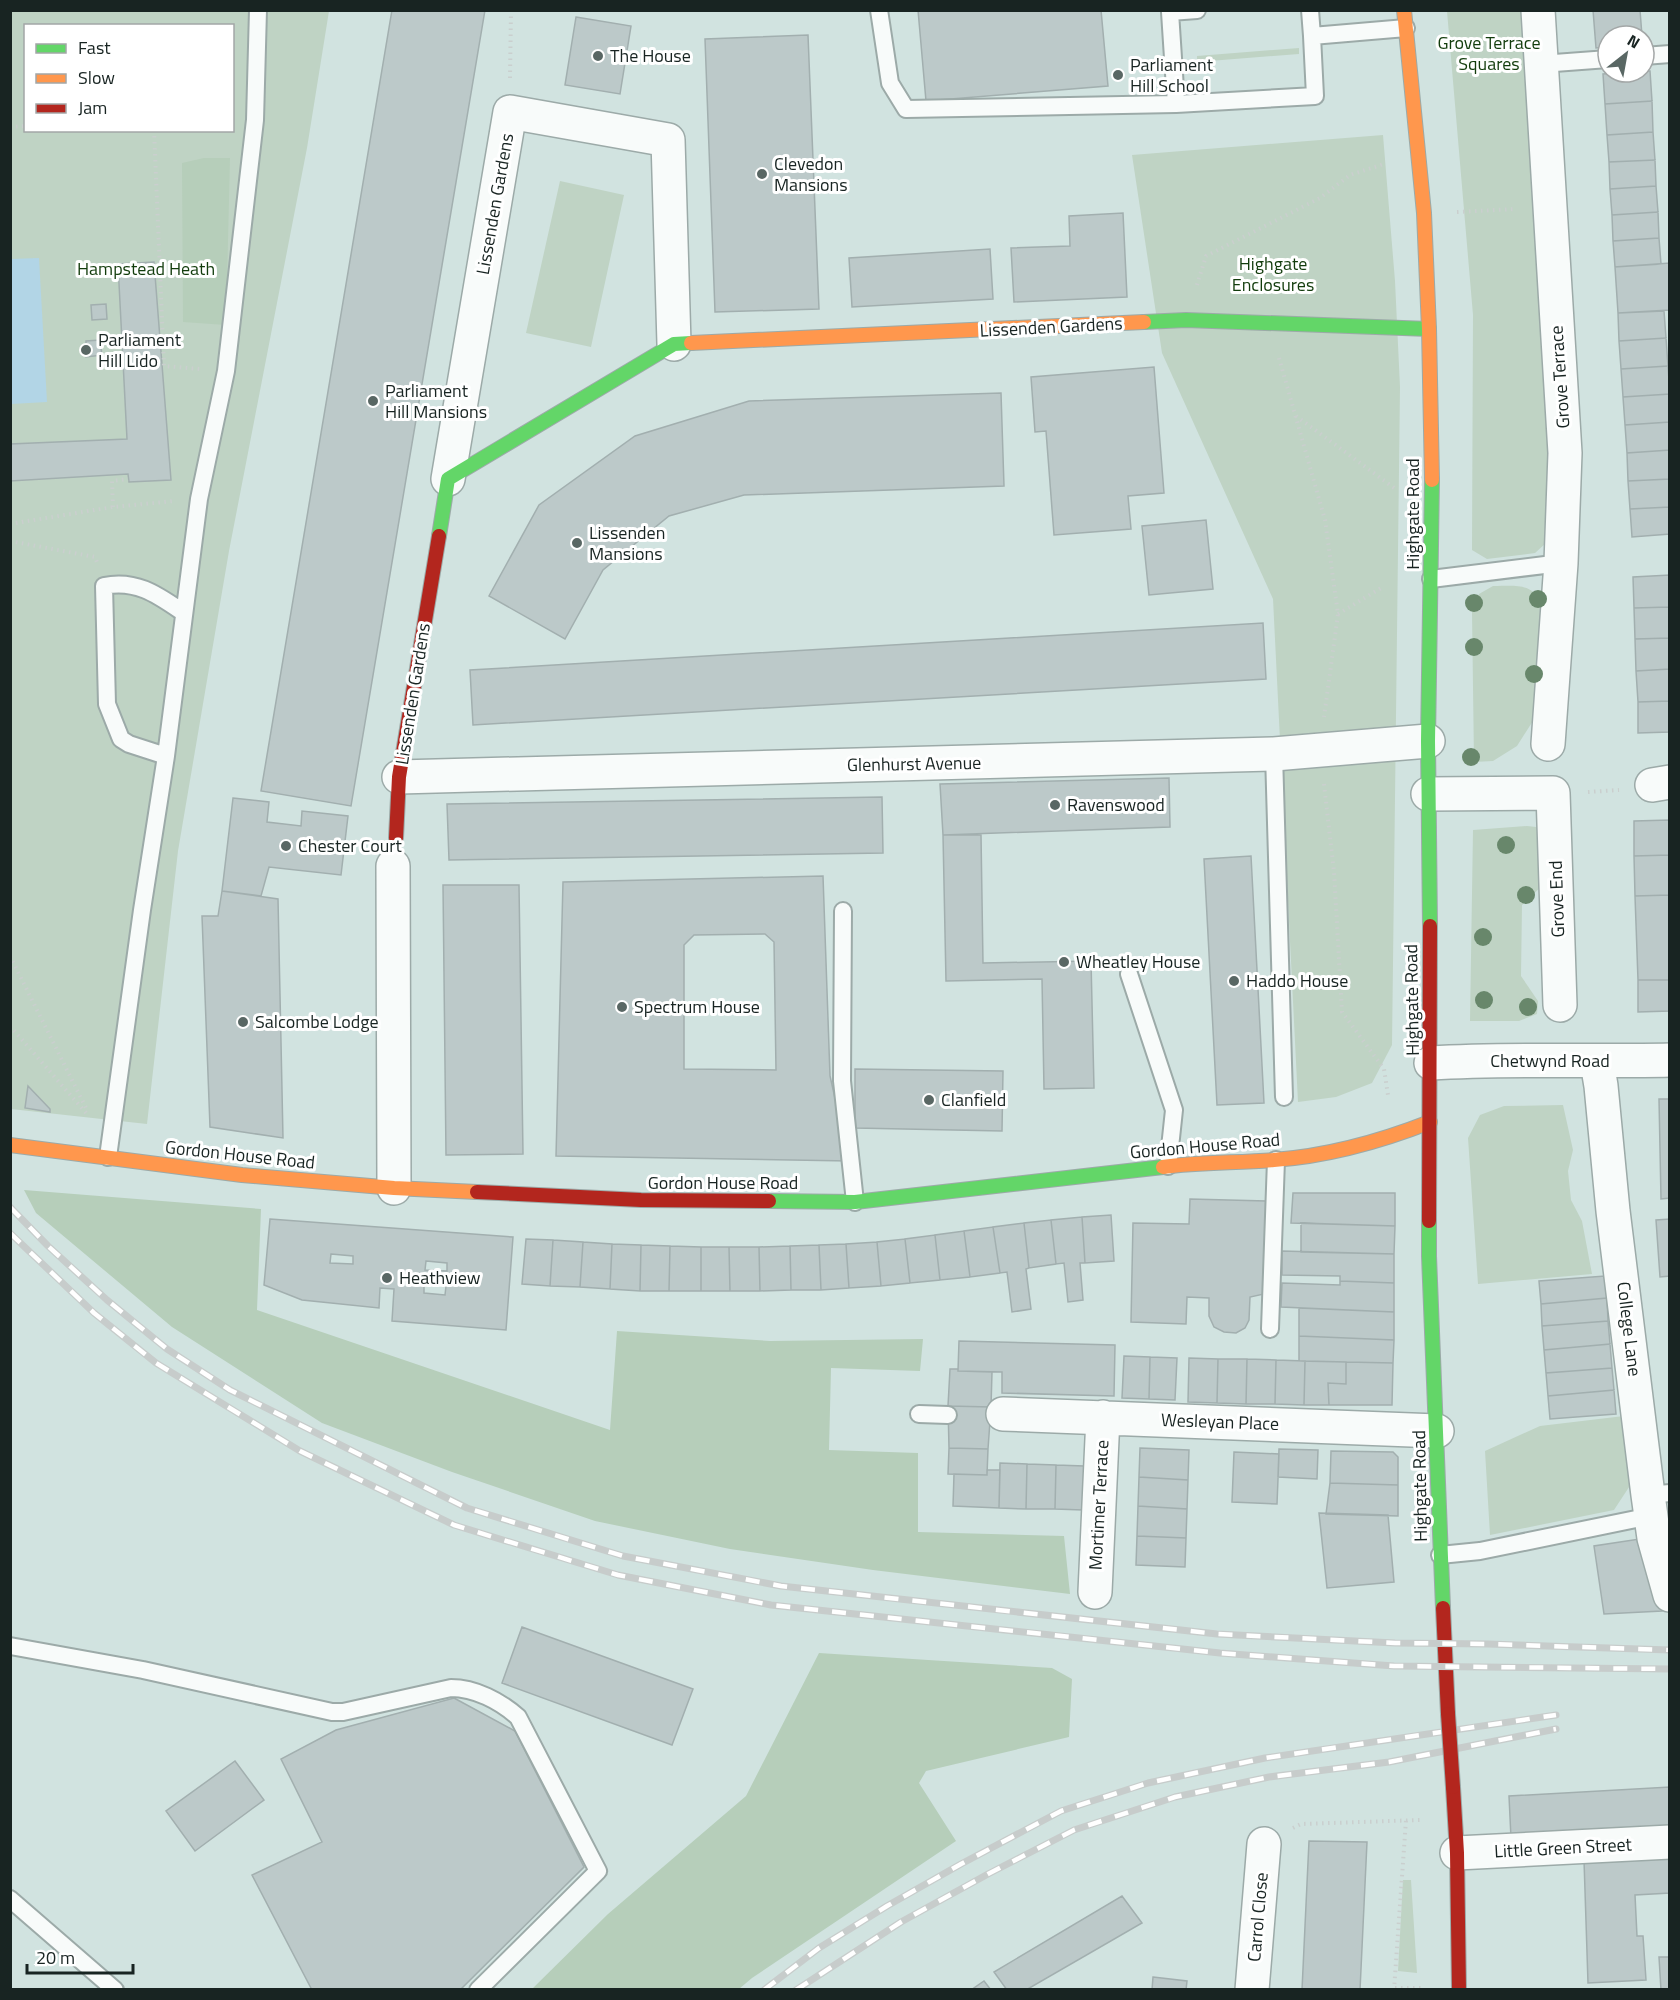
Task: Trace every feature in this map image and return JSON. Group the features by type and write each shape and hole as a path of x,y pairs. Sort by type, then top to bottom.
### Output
{"street":[{"name":"Grove Terrace","path":"1538,10 1565,453 1561,563 1548,744"},
{"name":"Highgate Road","path":"1405,19 1424,213 1429,329 1432,491 1428,741 1431,1063 1429,1256 1440,1555 1457,1853 1459,1989"},
{"name":"Lissenden Gardens","path":"394,1188 394,852 399,777 510,112 668,140 674,344"},
{"name":"Lissenden Gardens","path":"448,479 674,344 1186,320 1429,329"},
{"name":"Glenhurst Avenue","path":"399,777 1274,754 1428,741"},
{"path":"1428,794 1568,792"},
{"name":"Grove End","path":"1560,1005 1568,792"},
{"name":"Chetwynd Road","path":"1431,1063 1485,1060 1597,1062 1670,1060"},
{"name":"College Lane","path":"1597,1062 1604,1106 1613,1211 1659,1494 1654,1538 1670,1595"},
{"name":"Gordon House Road","path":"10,1145 242,1175 394,1188 641,1200 855,1202 1168,1166 1276,1160 1345,1150 1392,1137 1430,1122"},
{"name":"Wesleyan Place","path":"997,1416 1103,1417 1437,1431"},
{"name":"Mortimer Terrace","path":"1095,1592 1103,1417"},
{"name":"Little Green Street","path":"1457,1853 1670,1842"},
{"name":"Carrol Close","path":"1252,1989 1263,1844"}],"lane":[{"path":"108,1158 135,957 166,756 198,499 226,371 255,120 258,10"},
{"path":"879,10 890,83 906,109 1176,104 1315,96 1310,10"},
{"path":"1176,104 1170,12 1197,10"},
{"path":"1312,36 1405,19"},
{"path":"1541,64 1596,60"},
{"path":"1431,579 1561,563"},
{"path":"166,756 129,744 121,739 107,704 105,586 118,583 150,591 184,613"},
{"path":"1274,754 1284,1097"},
{"path":"843,911 842,1081 855,1202"},
{"path":"1129,974 1174,1110 1168,1166"},
{"path":"1270,1329 1276,1160"},
{"path":"919,1414 948,1415"},
{"path":"1440,1555 1480,1551 1641,1518 1659,1494"},
{"path":"10,1646 143,1670 332,1712 343,1712 451,1688 467,1688 506,1706 518,1717 598,1871 478,1989"},
{"path":"10,1899 116,1989"}],"path":[{"path":"510,112 511,10"},
{"path":"154,132 164,366 226,371"},
{"path":"1186,320 1206,256 1320,198 1350,175 1378,164 1419,160"},
{"path":"1424,213 1549,207"},
{"path":"1296,416 1395,490 1432,491"},
{"path":"113,507 112,481 128,479"},
{"path":"10,524 113,507 198,499"},
{"path":"10,541 95,557 105,586"},
{"path":"1338,614 1381,588"},
{"path":"1568,792 1612,791 1661,784"},
{"path":"10,956 91,1118 10,1026"},
{"path":"1263,1844 1300,1824 1406,1820 1395,1989 1421,1988"}],"green space":[{"name":"Hampstead Heath","path":"10,11 329,11 307,148 229,551 178,851 147,1124 11,1109"},
{"name":"Grove Terrace Squares","path":"1447,11 1526,11 1549,459 1546,543 1535,553 1487,559 1472,550 1473,315"},
{"path":"1299,48 1299,54 1197,62 1197,56"},
{"name":"Highgate Enclosures","path":"1383,135 1395,281 1400,387 1392,1045 1372,1083 1336,1097 1298,1102 1273,599 1162,353 1132,155"},
{"path":"204,158 230,158 226,325 183,322 182,163"},
{"path":"560,181 624,195 591,347 526,333"},
{"path":"1493,586 1524,587 1535,594 1545,609 1538,713 1517,746 1493,761 1474,762 1472,612 1479,594"},
{"path":"1536,827 1543,832 1544,884 1522,905 1521,976 1538,1001 1537,1014 1519,1021 1470,1021 1473,830"},
{"path":"1563,1105 1573,1150 1568,1171 1571,1200 1582,1221 1592,1274 1478,1284 1468,1138 1480,1115 1504,1106"},
{"path":"24,1190 261,1209 257,1310 610,1430 617,1331 770,1341 923,1339 920,1371 831,1368 829,1450 918,1453 918,1532 1064,1536 1070,1594 873,1570 730,1549 595,1521 452,1472 322,1423 172,1327 36,1213"},
{"path":"1624,1416 1633,1481 1614,1510 1490,1535 1485,1451 1540,1426"},
{"path":"819,1653 1052,1668 1072,1679 1069,1737 926,1771 919,1783 956,1841 739,1989 532,1989 608,1914 746,1796"},
{"path":"1403,1880 1411,1880 1417,1973 1398,1971"}],"water":[{"path":"39,258 47,402 11,404 11,259"}],"building":[{"name":"Parliament Hill Mansions","path":"392,10 485,10 351,806 261,791"},
{"path":"918,10 1101,10 1108,86 926,101"},
{"path":"1593,10 1640,10 1641,24 1596,24 1596,48"},
{"name":"The House","path":"576,17 631,26 620,94 565,85"},
{"name":"Clevedon Mansions","path":"808,35 819,309 715,312 705,39"},
{"path":"1604,84 1651,84 1652,101 1605,104"},
{"path":"1652,101 1653,132 1607,135 1605,104"},
{"path":"1653,132 1655,160 1609,162 1607,135"},
{"path":"1655,160 1656,186 1610,189 1609,162"},
{"path":"1656,186 1658,212 1612,215 1610,189"},
{"path":"1658,212 1659,238 1613,241 1612,215"},
{"path":"1123,213 1127,297 1014,302 1011,248 1070,246 1069,216"},
{"path":"1659,238 1661,264 1615,267 1613,241"},
{"path":"990,249 993,299 852,307 849,258"},
{"path":"154,262 171,480 129,482 128,474 10,481 10,444 127,439 118,264"},
{"path":"1670,263 1670,310 1618,313 1615,267"},
{"path":"106,304 107,319 92,320 91,305"},
{"path":"1664,311 1666,338 1619,341 1618,313"},
{"path":"1666,338 1668,366 1621,369 1619,341"},
{"path":"100,340 102,355 86,357 86,341"},
{"path":"1668,366 1670,394 1623,397 1621,369"},
{"path":"1154,367 1164,493 1128,496 1131,529 1054,535 1046,431 1035,432 1031,377"},
{"name":"Lissenden Mansions","path":"1001,393 1004,486 744,495 669,516 603,570 565,639 489,596 539,505 635,436 749,401"},
{"path":"1670,394 1670,422 1625,425 1623,397"},
{"path":"1670,422 1670,450 1627,453 1625,425"},
{"path":"1670,450 1670,479 1628,481 1627,453"},
{"path":"1670,479 1670,507 1630,509 1628,481"},
{"path":"1670,507 1670,534 1632,537 1630,509"},
{"path":"1206,520 1213,589 1149,595 1142,526"},
{"path":"1670,575 1670,607 1634,608 1633,577"},
{"path":"1670,607 1670,638 1635,639 1634,608"},
{"path":"1263,623 1266,679 473,725 470,670"},
{"path":"1670,638 1670,669 1636,671 1635,639"},
{"path":"1670,669 1670,701 1638,702 1636,671"},
{"path":"1670,701 1670,732 1638,733 1638,702"},
{"name":"Ravenswood","path":"1169,778 1170,827 943,835 940,784"},
{"path":"882,797 883,853 449,860 447,804"},
{"name":"Chester Court","path":"233,798 269,802 267,822 301,826 302,811 348,816 341,875 269,867 261,896 222,891"},
{"path":"1670,820 1670,855 1634,856 1634,821"},
{"name":"Wheatley House","path":"943,835 981,835 983,963 1091,961 1094,1088 1044,1089 1042,979 946,981"},
{"path":"1670,855 1670,895 1635,896 1634,856"},
{"name":"Haddo House","path":"1251,856 1264,1103 1217,1105 1204,859"},
{"name":"Spectrum House","path":"823,876 830,1076 849,1161 556,1156 563,882","holes":["765,934 774,942 776,1070 684,1069 684,945 694,935"]},
{"path":"443,885 519,885 523,1154 446,1155"},
{"name":"Salcombe Lodge","path":"222,891 278,899 283,1138 210,1127 202,916 218,916"},
{"path":"1670,895 1670,980 1638,980 1635,896"},
{"path":"1638,980 1670,980 1670,1011 1638,1012"},
{"name":"Clanfield","path":"855,1069 1003,1071 1002,1131 855,1128"},
{"path":"28,1086 50,1109 50,1112 25,1108"},
{"path":"1659,1099 1670,1099 1670,1198 1661,1199"},
{"path":"1293,1193 1395,1193 1395,1226 1291,1223"},
{"path":"1190,1199 1266,1201 1264,1294 1250,1297 1249,1320 1245,1328 1236,1333 1224,1332 1214,1327 1209,1316 1209,1298 1187,1297 1186,1324 1131,1322 1133,1223 1189,1224"},
{"path":"1111,1215 1114,1261 1085,1263 1082,1217"},
{"path":"1082,1217 1085,1263 1080,1263 1083,1300 1068,1302 1064,1263 1056,1264 1051,1220"},
{"name":"Heathview","path":"270,1219 513,1237 506,1330 392,1321 394,1289 380,1288 379,1308 302,1300 264,1285","holes":["331,1254 353,1256 353,1264 330,1263","426,1261 447,1263 447,1271 425,1270","424,1284 446,1286 445,1295 424,1293"]},
{"path":"1670,1219 1670,1276 1660,1277 1656,1220"},
{"path":"1051,1220 1056,1264 1029,1268 1024,1223"},
{"path":"1024,1223 1031,1309 1012,1312 1007,1272 1000,1273 993,1227"},
{"path":"1301,1223 1395,1226 1394,1254 1301,1252"},
{"path":"993,1227 1000,1273 970,1277 964,1231"},
{"path":"964,1231 970,1277 940,1280 935,1235"},
{"path":"935,1235 940,1280 910,1283 905,1239"},
{"path":"526,1239 553,1240 550,1286 522,1284"},
{"path":"905,1239 910,1283 881,1286 877,1242"},
{"path":"553,1240 583,1242 580,1287 550,1286"},
{"path":"583,1242 612,1244 610,1289 580,1287"},
{"path":"877,1242 881,1286 849,1288 846,1244"},
{"path":"612,1244 641,1245 640,1291 610,1289"},
{"path":"846,1244 849,1288 821,1290 819,1245"},
{"path":"641,1245 670,1246 669,1291 640,1291"},
{"path":"819,1245 821,1290 791,1290 790,1246"},
{"path":"670,1246 701,1247 701,1291 669,1291"},
{"path":"790,1246 791,1290 760,1291 759,1247"},
{"path":"701,1247 729,1247 730,1291 701,1291"},
{"path":"729,1247 759,1247 760,1291 730,1291"},
{"path":"1282,1251 1394,1254 1394,1283 1340,1281 1340,1276 1282,1275"},
{"path":"1605,1276 1607,1298 1541,1304 1539,1281"},
{"path":"1340,1281 1394,1283 1394,1312 1281,1307 1282,1283 1340,1285"},
{"path":"1607,1298 1608,1321 1542,1326 1541,1304"},
{"path":"1299,1308 1394,1312 1394,1340 1299,1336"},
{"path":"1608,1321 1610,1344 1544,1350 1542,1326"},
{"path":"1299,1336 1394,1340 1393,1363 1299,1361"},
{"path":"959,1341 1115,1345 1114,1396 1002,1393 1002,1372 958,1371"},
{"path":"1610,1344 1612,1368 1546,1373 1544,1350"},
{"path":"1124,1356 1150,1357 1149,1399 1122,1398"},
{"path":"1150,1357 1177,1358 1175,1400 1149,1399"},
{"path":"1189,1358 1218,1359 1217,1403 1188,1402"},
{"path":"1218,1359 1247,1359 1246,1404 1217,1403"},
{"path":"1247,1359 1276,1360 1275,1404 1246,1404"},
{"path":"1276,1360 1305,1361 1304,1405 1275,1404"},
{"path":"1305,1361 1346,1362 1346,1384 1328,1383 1329,1405 1304,1405"},
{"path":"1346,1362 1393,1363 1392,1405 1329,1405 1328,1383 1346,1384"},
{"path":"1612,1368 1614,1390 1548,1396 1546,1373"},
{"path":"950,1369 992,1372 991,1407 948,1406"},
{"path":"1614,1390 1616,1414 1550,1419 1548,1396"},
{"path":"948,1406 991,1407 988,1449 949,1448"},
{"path":"949,1448 988,1449 987,1475 948,1474"},
{"path":"1140,1448 1189,1450 1188,1480 1139,1477"},
{"path":"1279,1449 1318,1450 1317,1479 1278,1477"},
{"path":"1331,1451 1393,1452 1398,1457 1398,1485 1330,1483"},
{"path":"1234,1452 1279,1454 1277,1504 1232,1502"},
{"path":"1000,1463 1027,1464 1026,1509 999,1508"},
{"path":"1027,1464 1056,1465 1055,1509 1026,1509"},
{"path":"1056,1465 1084,1466 1083,1510 1055,1509"},
{"path":"987,1470 1000,1470 999,1508 953,1506 954,1474 987,1475"},
{"path":"1139,1477 1188,1480 1187,1509 1138,1506"},
{"path":"1330,1483 1398,1485 1398,1516 1326,1514"},
{"path":"1138,1506 1187,1509 1186,1538 1137,1536"},
{"path":"1319,1513 1388,1515 1394,1582 1327,1588"},
{"path":"1137,1536 1186,1538 1185,1567 1136,1565"},
{"path":"1646,1538 1662,1611 1604,1614 1594,1546"},
{"path":"522,1627 693,1689 672,1745 502,1683"},
{"path":"454,1698 515,1731 584,1867 460,1990 312,1990 252,1875 322,1842 281,1759 336,1730"},
{"path":"235,1761 264,1800 195,1851 166,1811"},
{"path":"1670,1787 1670,1830 1511,1838 1509,1796"},
{"path":"1309,1841 1367,1842 1360,1990 1302,1990"},
{"path":"1670,1856 1670,1893 1635,1895 1637,1936 1643,1936 1646,1980 1588,1983 1584,1860"},
{"path":"1122,1896 1142,1923 1026,1990 1007,1990 994,1972"},
{"path":"1659,1957 1670,1957 1670,1990 1661,1990"},
{"path":"1153,1977 1187,1981 1186,1990 1152,1990"},
{"path":"984,1981 991,1990 971,1990"}],"railway":[{"path":"10,1207 48,1246 107,1300 167,1349 230,1390 467,1508 623,1556 781,1586 1217,1634 1395,1643 1670,1650"},
{"path":"10,1233 94,1313 156,1363 300,1451 454,1525 618,1575 771,1605 1220,1653 1394,1666 1670,1669"},
{"path":"764,1990 819,1948 887,1906 1061,1811 1148,1783 1265,1758 1556,1715"},
{"path":"796,1990 901,1922 1074,1830 1175,1797 1269,1777 1389,1762 1556,1729"}],"traffic: fast":[{"path":"1144,322 1186,320 1429,329"},
{"path":"439,536 448,479 674,344 691,343"},
{"path":"1430,926 1428,741 1432,480"},
{"path":"769,1201 855,1202 1163,1167"},
{"path":"1429,1221 1443,1608"}],"traffic: slow":[{"path":"1404,10 1424,213 1432,480"},
{"path":"691,343 1144,322"},
{"path":"1163,1167 1274,1160 1314,1155 1372,1142 1430,1122"},
{"path":"10,1145 242,1175 394,1188 477,1192"}],"traffic: jam":[{"path":"396,838 399,777 439,536"},
{"path":"1429,1221 1430,926"},
{"path":"477,1192 641,1200 769,1201"},
{"path":"1443,1608 1448,1714"},
{"path":"1448,1714 1453,1787"},
{"path":"1453,1787 1457,1853 1459,1990"}],"place":[{"name":"The House","path":"598,56"},
{"name":"Parliament Hill School","path":"1118,75"},
{"name":"Clevedon Mansions","path":"762,174"},
{"name":"Parliament Hill Lido","path":"86,350"},
{"name":"Parliament Hill Mansions","path":"373,401"},
{"name":"Lissenden Mansions","path":"577,543"},
{"name":"Ravenswood","path":"1055,805"},
{"name":"Chester Court","path":"286,846"},
{"name":"Wheatley House","path":"1064,962"},
{"name":"Haddo House","path":"1234,981"},
{"name":"Spectrum House","path":"622,1007"},
{"name":"Salcombe Lodge","path":"243,1022"},
{"name":"Clanfield","path":"929,1100"},
{"name":"Heathview","path":"387,1278"}]}
